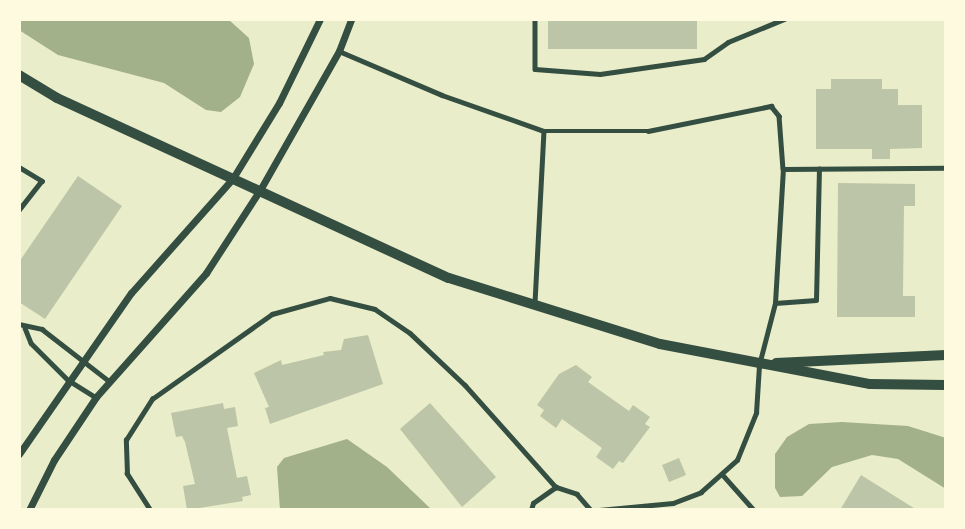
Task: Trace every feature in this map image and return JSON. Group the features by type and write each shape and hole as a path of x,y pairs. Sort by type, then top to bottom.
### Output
{"street":[{"path":"19,454 81,360 131,293 233,178 279,103 320,19"},
{"path":"29,510 54,460 96,397 206,273 260,190 339,51 351,19"},
{"path":"19,75 57,98 449,278 660,344 759,365 870,384 946,385"},
{"path":"759,365 946,355"}],"lane":[{"path":"535,19 534,69 600,74 704,58 728,42 784,19"},
{"path":"339,51 442,95 544,131 648,131 771,106 779,116 783,169 775,303 759,365 752,424 737,460 701,492 673,503 599,510"},
{"path":"535,305 544,131"},
{"path":"19,167 43,181 19,210"},
{"path":"783,169 946,168"},
{"path":"775,303 816,300 819,169"},
{"path":"150,510 127,474 126,440 152,399 272,314 330,298 375,309 410,333 465,385 556,487 577,494 591,510"},
{"path":"19,324 25,328 42,329 109,381"},
{"path":"25,328 31,343 68,380 96,397"},
{"path":"722,474 754,510"},
{"path":"531,510 534,503 556,487"}],"shaded area":[{"path":"19,19 228,19 249,38 254,64 240,97 221,112 206,110 164,83 58,55 19,30"},
{"path":"842,422 908,426 946,438 946,489 898,459 872,455 832,467 802,496 780,497 775,488 775,454 787,437 809,424"},
{"path":"347,439 387,467 432,510 280,510 277,467 284,458"}],"building":[{"path":"548,19 697,19 697,49 548,49"},
{"path":"831,79 882,79 882,89 898,89 898,105 922,105 922,148 890,149 890,159 872,159 872,149 816,149 816,89 831,89"},
{"path":"78,176 122,206 45,319 19,302 19,262"},
{"path":"838,183 915,184 915,206 904,206 903,296 915,296 915,317 837,317"},
{"path":"368,335 383,384 270,424 265,408 269,407 254,373 281,360 282,365 324,355 323,352 341,350 344,339"},
{"path":"576,365 592,377 588,382 629,411 633,405 650,417 645,424 650,427 623,463 619,461 613,469 596,457 602,448 562,419 556,428 540,416 544,410 537,405 559,374"},
{"path":"223,403 224,409 235,407 238,426 227,428 237,478 247,476 251,495 242,497 243,501 187,510 183,486 195,484 185,442 182,436 176,437 171,413"},
{"path":"430,403 496,477 462,507 400,429"},
{"path":"679,458 686,475 669,482 662,465"},
{"path":"861,475 917,510 840,510"}]}
